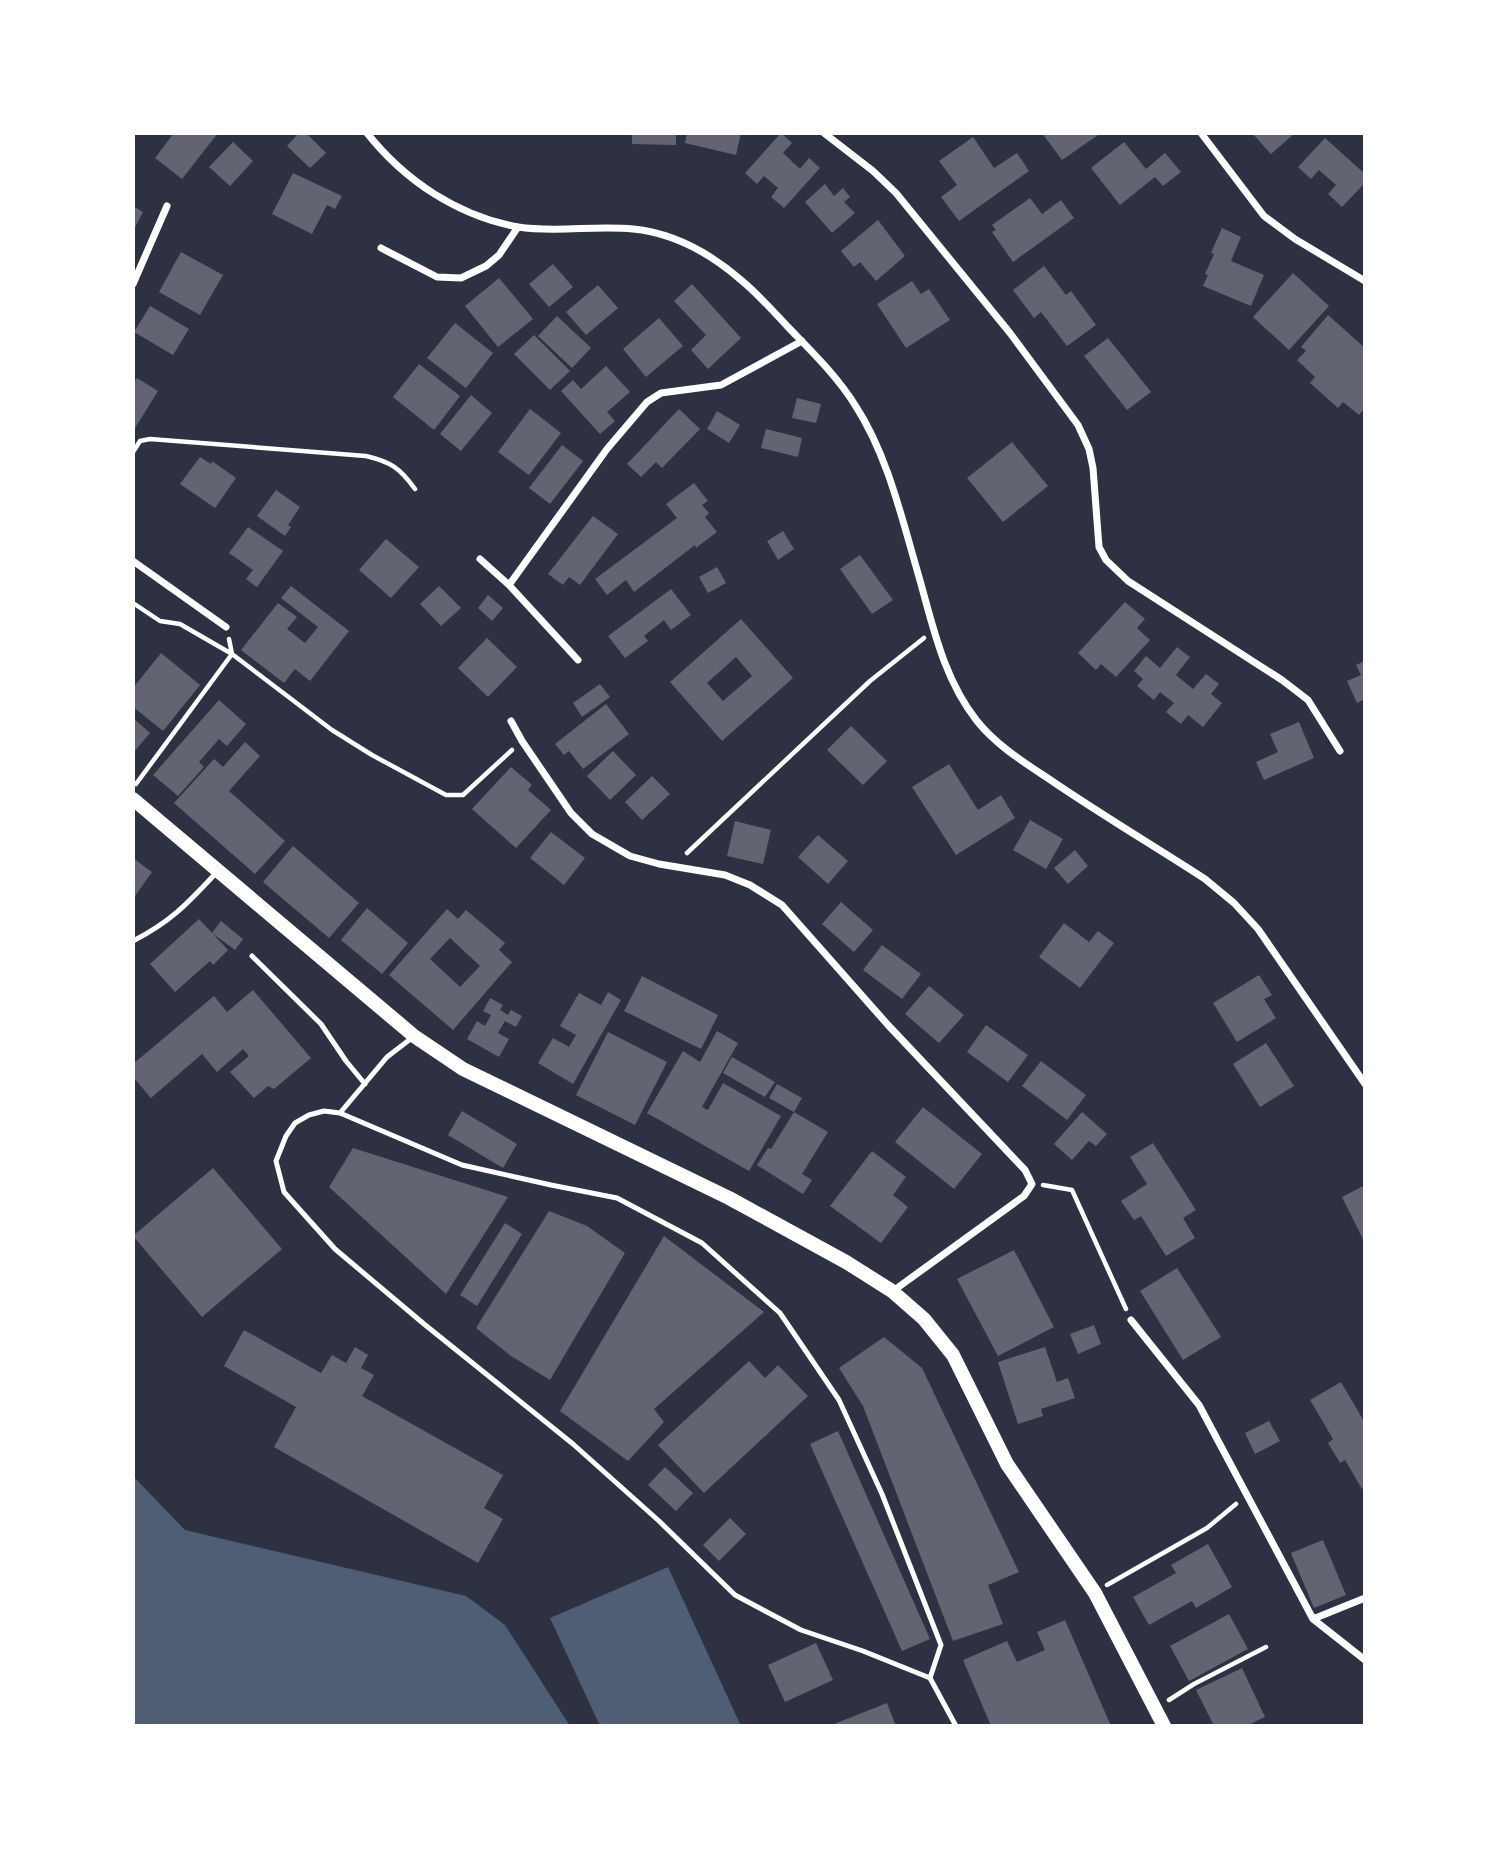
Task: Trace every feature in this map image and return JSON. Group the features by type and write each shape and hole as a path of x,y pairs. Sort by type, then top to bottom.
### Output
{"main road":[{"path":"133,799 414,1036 463,1069 729,1198 846,1262 892,1291 924,1319 953,1355 1007,1464 1094,1593 1164,1726"}],"street":[{"path":"367,133 402,171 425,188 476,216 518,227 565,230 635,229 677,239 710,256 743,281 834,375 857,407 878,449 934,631 951,679 965,705 990,736 1012,755 1205,879 1234,903 1258,929 1365,1084"},
{"path":"824,133 873,171 896,193 1010,333 1078,425 1093,468 1099,547 1106,560 1128,581 1282,680 1308,700 1340,751"},
{"path":"1201,133 1264,216 1295,239 1365,281"},
{"path":"133,284 167,206"},
{"path":"381,248 437,277 461,278 486,266 499,255 518,227"},
{"path":"509,585 607,449 647,401 661,393 721,385 802,341"},
{"path":"480,559 509,585 579,660"},
{"path":"133,561 226,627"},
{"path":"511,721 571,813 592,834 630,856 725,875 750,885 782,905 888,1026 1025,1170 1032,1184 1029,1191 892,1291"},
{"path":"1131,1320 1199,1405 1313,1619 1365,1660"},
{"path":"1313,1619 1365,1598"}],"lane":[{"path":"133,941 155,930 177,914 219,869"},
{"path":"253,956 321,1024 365,1084"},
{"path":"340,1113 387,1057 414,1036"},
{"path":"930,1678 941,1645 882,1494 839,1401 780,1313 702,1243 617,1198 462,1165 340,1113 316,1113 295,1123 286,1136 276,1161 285,1192 335,1248 573,1444 736,1595 801,1630 930,1678 956,1726"}],"path":[{"path":"133,452 140,441 150,439 366,456 390,463 407,477 415,489"},
{"path":"133,603 160,621 180,624 232,654 332,730 446,795 463,795 522,741"},
{"path":"133,787 232,654 226,627"},
{"path":"674,866 870,681 934,631"},
{"path":"1032,1184 1072,1190 1131,1320"},
{"path":"1094,1593 1207,1528 1237,1503 1246,1517 1257,1513"},
{"path":"1156,1708 1194,1684 1266,1647"}],"water":[{"path":"133,1476 185,1530 466,1596 505,1625 570,1726 133,1726"},
{"path":"668,1567 741,1726 600,1726 550,1618"}],"building":[{"path":"174,133 218,133 182,179 155,158"},
{"path":"299,133 306,133 326,153 310,168 287,146"},
{"path":"632,133 676,133 676,145 632,144"},
{"path":"687,133 741,133 736,155 685,143"},
{"path":"781,133 792,143 783,153 800,169 809,158 820,168 784,208 771,197 778,188 764,176 757,184 745,173"},
{"path":"1042,133 1101,133 1062,160"},
{"path":"1252,133 1295,133 1271,154"},
{"path":"973,137 994,168 1017,153 1029,171 959,221 941,197 957,185 939,161"},
{"path":"1325,138 1365,174 1365,183 1342,207 1328,194 1336,185 1319,170 1311,179 1298,167"},
{"path":"233,142 253,161 230,186 209,167"},
{"path":"1124,142 1146,169 1165,153 1181,172 1163,186 1155,177 1120,205 1091,168"},
{"path":"293,173 342,196 335,209 327,205 312,234 272,214"},
{"path":"825,184 834,196 843,188 850,197 844,202 855,213 832,233 805,202"},
{"path":"1030,198 1042,214 1061,200 1074,218 1013,262 992,232 996,230 992,225"},
{"path":"133,206 143,212 133,231"},
{"path":"878,220 905,256 876,281 860,262 854,267 841,251"},
{"path":"1222,228 1241,237 1231,261 1264,275 1251,306 1203,286 1214,254 1211,253"},
{"path":"181,252 223,275 200,315 159,292"},
{"path":"553,264 573,287 549,307 529,284"},
{"path":"1044,266 1066,295 1071,291 1096,325 1067,346 1041,312 1034,318 1013,290"},
{"path":"1293,273 1329,306 1289,350 1253,317"},
{"path":"499,278 533,319 498,347 465,306"},
{"path":"912,281 921,294 929,289 950,320 906,348 877,304"},
{"path":"692,284 741,338 708,369 691,350 706,335 674,301"},
{"path":"598,285 618,308 586,335 566,312"},
{"path":"150,306 189,329 173,355 134,332"},
{"path":"1328,315 1365,348 1365,408 1359,415 1343,402 1338,408 1310,383 1315,377 1297,360 1306,351 1301,347"},
{"path":"557,316 591,348 572,368 538,336"},
{"path":"659,318 683,346 646,377 623,349"},
{"path":"455,323 493,353 466,388 427,358"},
{"path":"534,335 570,371 550,390 514,354"},
{"path":"1108,338 1151,392 1127,410 1084,356"},
{"path":"419,364 460,396 434,430 393,397"},
{"path":"606,366 630,392 607,412 615,421 600,434 561,391 573,380 581,389"},
{"path":"137,378 158,391 135,428 133,385"},
{"path":"471,395 492,413 461,451 440,434"},
{"path":"797,398 821,404 816,423 792,418"},
{"path":"530,409 561,433 529,475 498,452"},
{"path":"679,409 700,429 662,468 656,462 641,477 627,464"},
{"path":"717,411 740,425 729,443 707,429"},
{"path":"766,429 802,438 798,457 761,448"},
{"path":"1012,442 1048,486 1003,522 967,478"},
{"path":"562,445 583,461 550,504 529,488"},
{"path":"200,457 211,464 212,461 236,478 215,508 180,484"},
{"path":"694,483 708,501 702,505 709,513 705,517 717,532 696,548 695,545 634,592 626,580 607,595 595,579 677,518 666,504"},
{"path":"276,490 300,507 288,525 291,527 285,536 257,516"},
{"path":"593,516 618,534 580,585 569,577 563,585 548,574"},
{"path":"248,527 283,551 257,587 246,579 253,570 229,553"},
{"path":"783,531 794,549 778,560 767,541"},
{"path":"386,539 419,567 391,598 359,570"},
{"path":"860,555 893,600 872,614 840,569"},
{"path":"717,567 726,583 708,593 699,577"},
{"path":"291,586 349,631 310,681 295,669 284,683 241,650 278,603 297,617 287,629 305,643 318,627 281,598"},
{"path":"439,586 461,608 441,626 420,604"},
{"path":"671,589 691,615 671,630 664,620 644,636 648,641 625,658 608,636"},
{"path":"488,595 503,608 492,621 478,608"},
{"path":"1125,602 1145,619 1137,628 1150,640 1116,677 1101,664 1096,670 1078,653"},
{"path":"741,619 793,678 722,741 670,682","holes":["736,657 752,676 723,701 707,683"]},
{"path":"487,638 517,667 488,697 458,668"},
{"path":"1177,647 1190,657 1176,675 1193,689 1206,674 1219,684 1211,694 1222,703 1203,727 1188,715 1181,724 1166,712 1174,703 1160,692 1154,700 1137,686 1143,679 1134,671 1146,656 1160,668"},
{"path":"161,653 200,685 163,731 133,707 133,688"},
{"path":"1365,661 1365,699 1357,703 1347,681 1361,675 1356,665"},
{"path":"600,684 610,697 582,717 573,703"},
{"path":"219,700 246,724 227,746 219,739 199,762 204,767 178,796 153,775"},
{"path":"606,704 629,734 583,769 569,751 564,755 555,744"},
{"path":"133,718 150,733 133,753"},
{"path":"1299,722 1314,758 1264,780 1256,762 1278,752 1270,734"},
{"path":"851,726 887,761 863,785 827,750"},
{"path":"245,742 260,756 229,791 285,841 255,874 174,803 214,759 223,767"},
{"path":"613,751 636,775 610,800 587,776"},
{"path":"949,764 978,810 1001,795 1015,818 956,855 912,787"},
{"path":"511,767 532,785 528,790 551,810 516,848 472,809"},
{"path":"652,776 670,794 642,820 625,802"},
{"path":"1030,820 1063,839 1046,869 1013,850"},
{"path":"735,821 771,830 763,864 727,856"},
{"path":"551,832 585,858 564,885 530,858"},
{"path":"818,835 848,861 828,884 798,857"},
{"path":"293,846 359,903 329,938 263,882"},
{"path":"1075,850 1088,866 1068,884 1054,868"},
{"path":"133,858 152,872 133,899"},
{"path":"841,902 873,930 854,952 822,924"},
{"path":"367,908 408,943 382,974 341,940"},
{"path":"447,909 458,919 466,910 505,943 499,950 512,962 453,1030 389,975","holes":["450,938 480,966 460,987 430,959"]},
{"path":"199,919 228,950 213,965 210,961 175,992 150,964"},
{"path":"221,921 243,939 235,950 212,933"},
{"path":"1064,923 1089,942 1098,931 1114,943 1080,988 1039,957"},
{"path":"882,945 921,974 902,999 863,970"},
{"path":"1259,975 1272,995 1264,999 1276,1018 1237,1042 1213,1003"},
{"path":"642,976 718,1015 701,1049 624,1011"},
{"path":"929,986 964,1015 939,1043 905,1014"},
{"path":"253,990 311,1058 274,1089 268,1086 254,1098 230,1072 249,1056 243,1049 217,1072 202,1054 151,1098 133,1077 133,1064 214,996 227,1012"},
{"path":"608,992 621,1000 573,1084 538,1063 553,1038 569,1047 576,1035 560,1026 579,993 601,1005"},
{"path":"490,998 503,1005 500,1010 508,1015 511,1010 522,1016 516,1027 505,1021 498,1033 509,1039 499,1057 467,1039 477,1021 485,1026 491,1015 483,1011"},
{"path":"986,1025 1028,1055 1008,1082 967,1052"},
{"path":"717,1031 738,1043 702,1107 708,1110 723,1083 781,1116 749,1171 647,1113 683,1051 700,1062"},
{"path":"608,1032 667,1062 635,1125 576,1095"},
{"path":"1266,1043 1294,1086 1260,1107 1233,1064"},
{"path":"732,1057 775,1082 765,1097 723,1073"},
{"path":"1041,1061 1086,1095 1067,1120 1022,1086"},
{"path":"777,1084 802,1098 794,1112 769,1098"},
{"path":"923,1107 982,1154 954,1189 895,1142"},
{"path":"462,1111 517,1144 503,1168 448,1135"},
{"path":"794,1112 828,1132 802,1174 812,1180 803,1194 757,1165 768,1148 771,1149"},
{"path":"1082,1112 1107,1134 1096,1146 1089,1141 1072,1160 1054,1144"},
{"path":"1153,1143 1196,1210 1183,1218 1195,1238 1166,1256 1141,1216 1134,1220 1121,1201 1147,1184 1130,1157"},
{"path":"353,1148 508,1197 446,1294 329,1187"},
{"path":"872,1151 906,1177 893,1195 908,1207 881,1243 830,1206"},
{"path":"213,1168 282,1249 202,1317 133,1236"},
{"path":"1365,1185 1365,1243 1342,1197"},
{"path":"549,1211 587,1226 625,1253 550,1380 511,1356 476,1328"},
{"path":"505,1223 522,1234 477,1306 460,1295"},
{"path":"664,1236 764,1312 654,1409 664,1422 628,1461 560,1411"},
{"path":"1014,1250 1054,1327 998,1356 957,1279"},
{"path":"1177,1268 1221,1337 1183,1360 1140,1291"},
{"path":"1094,1325 1101,1344 1078,1354 1070,1334"},
{"path":"244,1330 321,1373 332,1355 346,1363 355,1347 368,1355 361,1368 374,1375 362,1396 503,1475 484,1508 503,1519 478,1563 274,1447 296,1407 224,1366"},
{"path":"884,1337 922,1368 1019,1572 988,1585 1003,1624 953,1641 863,1406 839,1368"},
{"path":"1045,1347 1057,1382 1068,1378 1075,1398 1041,1409 1043,1416 1018,1424 998,1362"},
{"path":"749,1361 765,1378 778,1365 808,1396 704,1493 658,1445"},
{"path":"1341,1382 1365,1423 1365,1487 1362,1489 1345,1460 1340,1463 1328,1443 1333,1439 1310,1400"},
{"path":"1269,1421 1280,1441 1255,1454 1245,1433"},
{"path":"838,1431 930,1639 902,1651 810,1444"},
{"path":"665,1467 693,1493 676,1511 648,1485"},
{"path":"730,1518 746,1534 719,1561 703,1545"},
{"path":"1323,1540 1346,1595 1314,1608 1291,1553"},
{"path":"1208,1544 1232,1587 1196,1608 1192,1601 1149,1625 1133,1597 1176,1573 1171,1565"},
{"path":"1229,1614 1248,1649 1189,1681 1170,1646"},
{"path":"1065,1620 1111,1726 991,1726 963,1660 1007,1641 1017,1662 1045,1650 1037,1632"},
{"path":"816,1643 833,1680 785,1702 768,1665"},
{"path":"1242,1668 1265,1717 1246,1726 1214,1726 1196,1690"},
{"path":"887,1703 896,1726 829,1726"}]}
